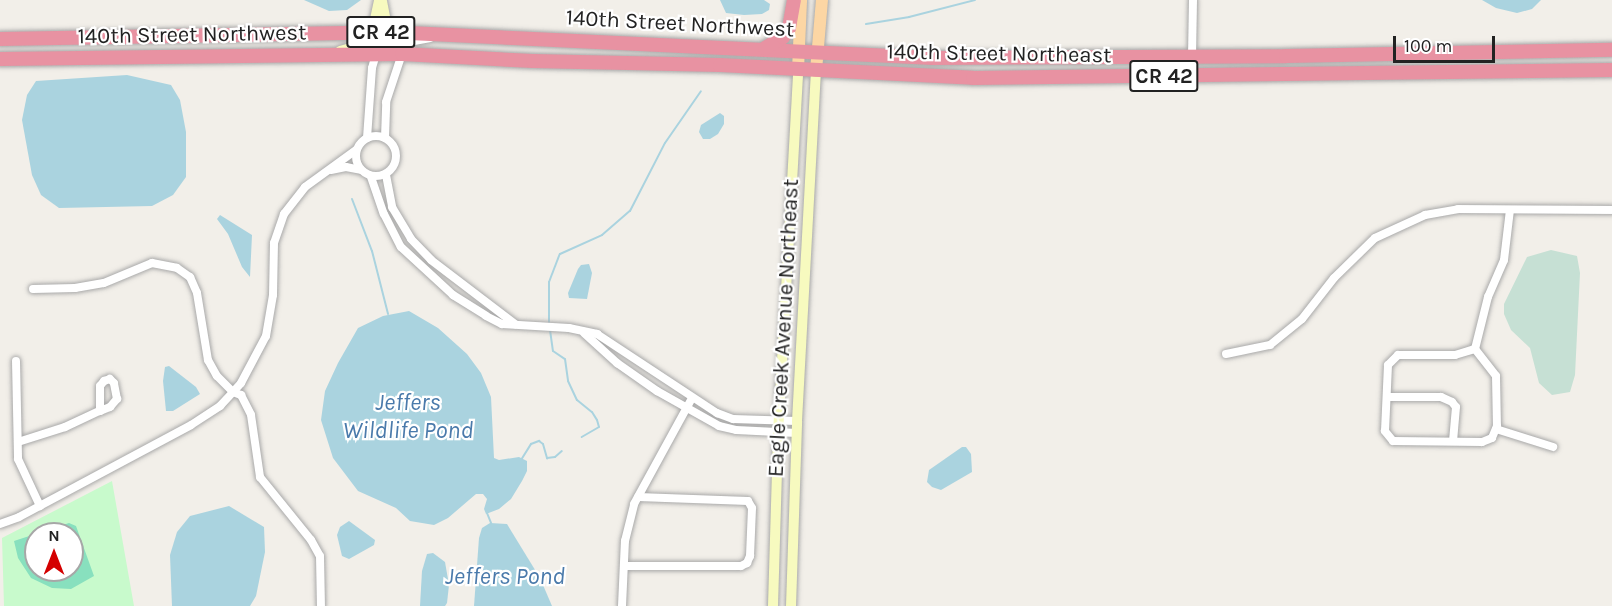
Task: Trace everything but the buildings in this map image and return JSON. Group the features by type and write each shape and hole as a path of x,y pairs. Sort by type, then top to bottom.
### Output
{"highway":[{"path":"763,49 783,37 789,28 794,0"},
{"name":"140th Street Northwest","path":"0,39 387,32 818,52"},
{"name":"140th Street Northeast","path":"818,52 933,58 1192,57 1612,50"},
{"name":"140th Street Northwest","path":"0,59 331,53 402,54 816,71"},
{"name":"140th Street Northeast","path":"816,71 973,78 1048,78 1612,70"}],"main road":[{"path":"364,32 374,24 381,0"},
{"path":"331,53 376,41 387,32 381,0"},
{"name":"Eagle Creek Avenue Northeast","path":"773,606 778,433 801,0"},
{"name":"Eagle Creek Avenue Northeast","path":"791,606 797,421 822,0"}],"street":[{"path":"1192,57 1193,0"},
{"path":"0,524 40,506 191,425 220,406 233,392 241,383 266,336 273,295 273,243 284,214 305,187 357,150 367,138 372,68 376,54 387,46 446,35"},
{"path":"371,177 386,175 394,166 396,153 385,138 386,102 402,54"},
{"path":"367,138 385,138"},
{"path":"357,150 356,157 361,170"},
{"path":"326,171 346,167 361,170 371,177 384,214 401,246 424,271 453,295 486,316 502,324 569,328 597,334 717,413 734,419 797,421"},
{"path":"386,175 392,207 411,239 431,260 515,324"},
{"path":"1226,354 1270,345 1302,319 1334,278 1375,238 1425,215 1458,208 1612,210"},
{"path":"1475,349 1488,297 1504,260 1509,210"},
{"path":"33,290 75,288 104,283 152,263 177,268 190,277 197,293 208,360 217,376 233,392 241,395 251,415 260,477 311,540 320,556 321,606"},
{"path":"584,333 617,363 687,409 719,426 736,430 797,433"},
{"path":"1475,349 1496,376 1496,429 1492,438 1482,442 1393,441 1385,431 1388,365 1398,355 1455,355 1475,349"},
{"path":"16,361 21,469 40,506"},
{"path":"1387,398 1442,397 1452,402 1456,407 1453,441"},
{"path":"622,606 625,541 638,497 692,398"},
{"path":"18,442 65,427 100,411"},
{"path":"1496,429 1553,447"},
{"path":"624,566 741,566 747,563 750,556 752,508 748,501 638,497"}],"green space":[{"path":"1551,250 1577,256 1580,273 1575,375 1570,392 1552,395 1539,383 1530,348 1511,330 1504,314 1504,304 1527,257"},
{"path":"112,481 134,606 4,606 2,538 24,527 24,582 84,582 84,522 33,522"},
{"path":"24,538 24,567 18,558 14,541"},
{"path":"84,548 94,576 84,582"},
{"path":"39,582 83,582 71,589 52,588"}],"water":[{"path":"304,0 361,0 347,10 329,11"},
{"path":"720,0 764,0 770,4 769,10 762,14 744,15 726,13"},
{"path":"1482,0 1541,0 1532,9 1517,13 1496,8"},
{"path":"127,75 171,85 180,100 186,132 186,177 173,195 152,206 59,208 41,195 32,175 22,120 27,95 36,81"},
{"path":"720,113 724,116 724,124 718,134 710,139 703,139 699,132 701,125"},
{"path":"220,215 252,235 250,277 242,267 228,234 217,219"},
{"path":"589,264 592,273 587,299 569,298 568,293 578,269 581,265"},
{"name":"Jeffers Wildlife Pond","path":"409,311 438,328 467,354 481,373 491,397 494,458 499,460 519,457 527,461 527,471 522,481 511,499 499,509 486,514 484,509 487,499 483,494 476,494 448,518 434,525 410,521 396,508 358,491 333,458 321,420 325,391 338,363 358,328 383,316"},
{"path":"169,366 196,387 200,394 173,411 166,411 163,381 165,367"},
{"path":"962,447 966,447 971,454 972,472 941,490 932,487 927,482 929,470"},
{"path":"229,506 264,527 265,552 256,596 250,606 172,606 170,555 177,532 190,516"},
{"path":"349,521 375,540 374,545 349,559 342,556 337,535 340,527"},
{"name":"Jeffers Pond","path":"490,523 507,524 540,578 552,606 474,606 479,538 482,528"},
{"name":"Jeffers Pond","path":"433,553 445,562 449,585 447,603 445,606 420,606 422,571 427,554"}],"waterway":[{"path":"866,24 909,17 975,0"},
{"path":"549,325 549,282 560,254 602,235 630,211 665,143 701,91"},
{"path":"352,199 372,251 388,314"},
{"path":"550,330 553,351 565,359 568,381 577,400 592,412 597,420 599,427 582,437"},
{"path":"521,460 531,444 539,441 543,444 547,458 555,457 562,451"},
{"path":"487,513 491,523"}]}
